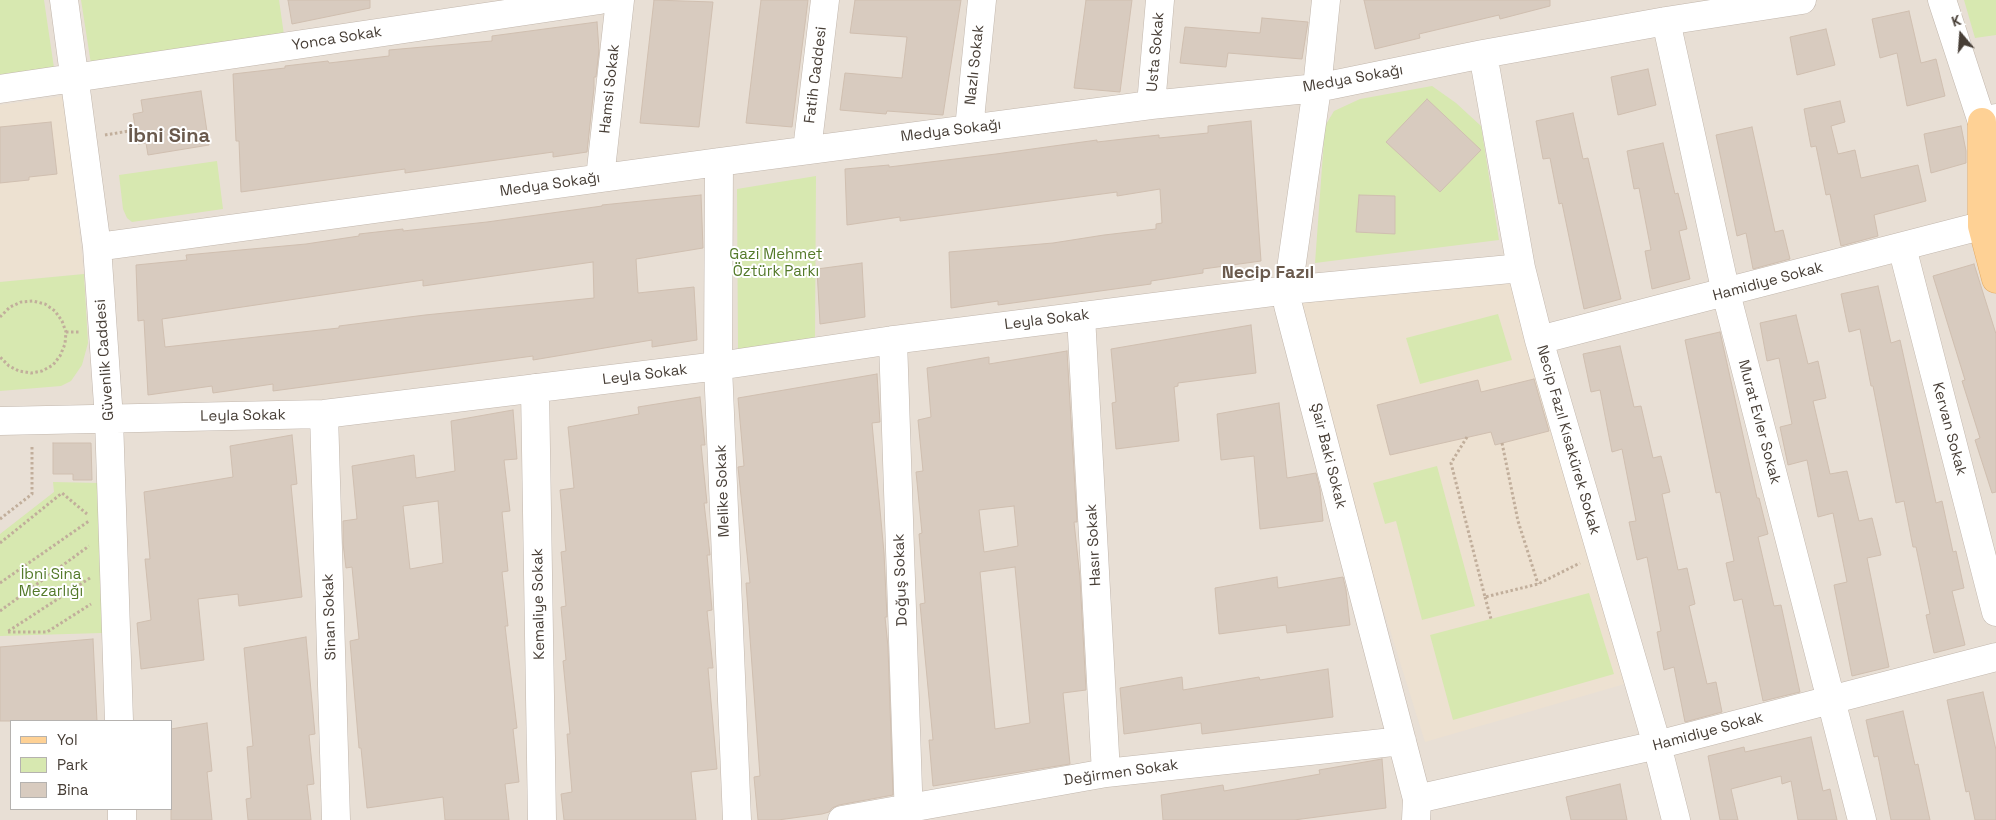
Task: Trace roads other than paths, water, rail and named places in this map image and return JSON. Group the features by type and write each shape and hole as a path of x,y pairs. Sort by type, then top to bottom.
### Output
{"main road":[{"path":"1989,120 1996,154"},
{"path":"1989,120 1989,224 1996,280"}],"street":[{"name":"Güvenlik Caddesi","path":"64,0 97,247 109,419 119,720"},
{"name":"Yonca Sokak","path":"0,89 600,0"},
{"name":"Hamsi Sokak","path":"600,178 620,0"},
{"name":"Fatih Caddesi","path":"807,150 825,0"},
{"name":"Nazlı Sokak","path":"969,129 982,0"},
{"name":"Usta Sokak","path":"1152,105 1160,0"},
{"name":"Şair Baki Sokak","path":"1326,0 1317,88 1288,290 1288,305 1402,741 1417,809"},
{"name":"Medya Sokağı","path":"97,247 1152,105 1317,88 1483,54 1666,21 1802,0"},
{"path":"1942,0 1989,120"},
{"name":"Murat Evler Sokak","path":"1666,21 1726,293 1862,820"},
{"name":"Necip Fazıl Kısakürek Sokak","path":"1483,54 1521,268 1539,340 1657,746 1676,820"},
{"name":"Melike Sokak","path":"719,162 718,366 737,820"},
{"name":"Hamidiye Sokak","path":"1539,340 1989,224"},
{"name":"Kervan Sokak","path":"1902,247 1996,612"},
{"name":"Leyla Sokak","path":"0,421 324,414 718,366 894,340 1288,290 1521,268"},
{"name":"Hasır Sokak","path":"1081,316 1106,773"},
{"name":"Doğuş Sokak","path":"894,340 908,814"},
{"name":"Kemaliye Sokak","path":"535,388 542,820"},
{"name":"Sinan Sokak","path":"324,414 336,820"},
{"name":"Hamidiye Sokak","path":"1417,809 1996,657"},
{"name":"Değirmen Sokak","path":"842,820 908,814 1106,773 1402,741"}],"district":[{"name":"İbni Sina","path":"169,137"},
{"name":"Necip Fazıl","path":"1268,273"}],"park label":[{"name":"Gazi Mehmet Öztürk Parkı","path":"776,264"},
{"name":"İbni Sina Mezarlığı","path":"51,584"}]}
